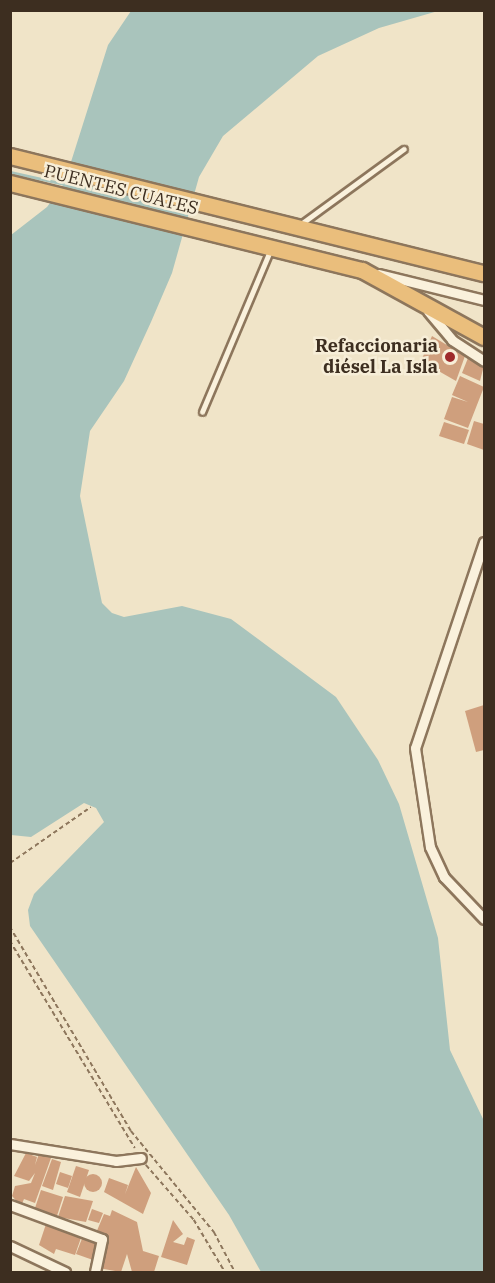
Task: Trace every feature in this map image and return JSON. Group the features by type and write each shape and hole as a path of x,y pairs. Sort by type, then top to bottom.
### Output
{"highway":[{"name":"PUENTES CUATES","path":"10,156 234,209 484,273"},
{"name":"PUENTES CUATES","path":"10,183 362,270 484,337"}],"street":[{"path":"362,270 484,300"},
{"path":"421,302 452,340 484,361"},
{"path":"484,542 415,748 430,847 444,877 484,919"},
{"path":"10,1144 116,1161 141,1158"},
{"path":"10,1205 102,1239 95,1272"},
{"path":"10,1246 65,1272"}],"lane":[{"path":"299,226 404,149"},
{"path":"202,412 272,247"}],"path":[{"path":"10,862 92,807"},
{"path":"10,927 131,1131 214,1232 236,1272"},
{"path":"10,941 141,1158 194,1220 225,1272"}],"water":[{"path":"131,11 438,11 379,28 318,56 223,136 199,177 172,273 151,322 124,381 90,431 80,496 102,603 112,613 124,617 182,606 231,619 336,697 378,760 399,804 438,938 450,1050 484,1121 484,1272 261,1272 229,1215 30,926 28,910 34,894 104,822 96,808 84,803 31,837 11,835 11,235 47,207 64,184 108,45"}],"building":[{"path":"432,336 465,356 456,381 421,361"},
{"path":"468,358 484,365 480,381 462,373"},
{"path":"460,376 484,387 468,428 444,419 452,397 468,402 452,395"},
{"path":"474,421 484,424 484,450 467,444"},
{"path":"444,422 469,430 464,444 439,436"},
{"path":"484,705 484,750 476,752 465,711"},
{"path":"26,1153 37,1157 35,1165 39,1154 51,1158 35,1203 24,1199 21,1206 12,1196 15,1186 31,1183 35,1173 29,1181 14,1176"},
{"path":"52,1159 61,1162 53,1190 42,1186"},
{"path":"76,1166 89,1170 80,1197 67,1192"},
{"path":"136,1167 151,1193 143,1214 104,1192 109,1178 128,1185 125,1194"},
{"path":"60,1172 72,1176 68,1188 56,1184"},
{"path":"93,1174 99,1177 102,1183 99,1189 93,1192 87,1189 84,1183 87,1177"},
{"path":"41,1190 63,1197 56,1219 34,1211"},
{"path":"65,1196 93,1201 86,1222 58,1217"},
{"path":"92,1209 103,1213 99,1223 88,1220"},
{"path":"112,1210 137,1222 143,1251 159,1256 154,1272 132,1272 127,1254 121,1272 98,1268 108,1237 96,1233 104,1214 110,1216"},
{"path":"173,1220 183,1234 173,1242 184,1245 187,1237 195,1240 187,1265 161,1257"},
{"path":"47,1221 82,1235 75,1255 56,1249 54,1254 39,1245"},
{"path":"83,1236 99,1241 93,1260 76,1254"}],"waterway":[{"path":"10,172 64,184"}],"place":[{"name":"Refaccionaria diésel La Isla","path":"450,357"}]}
